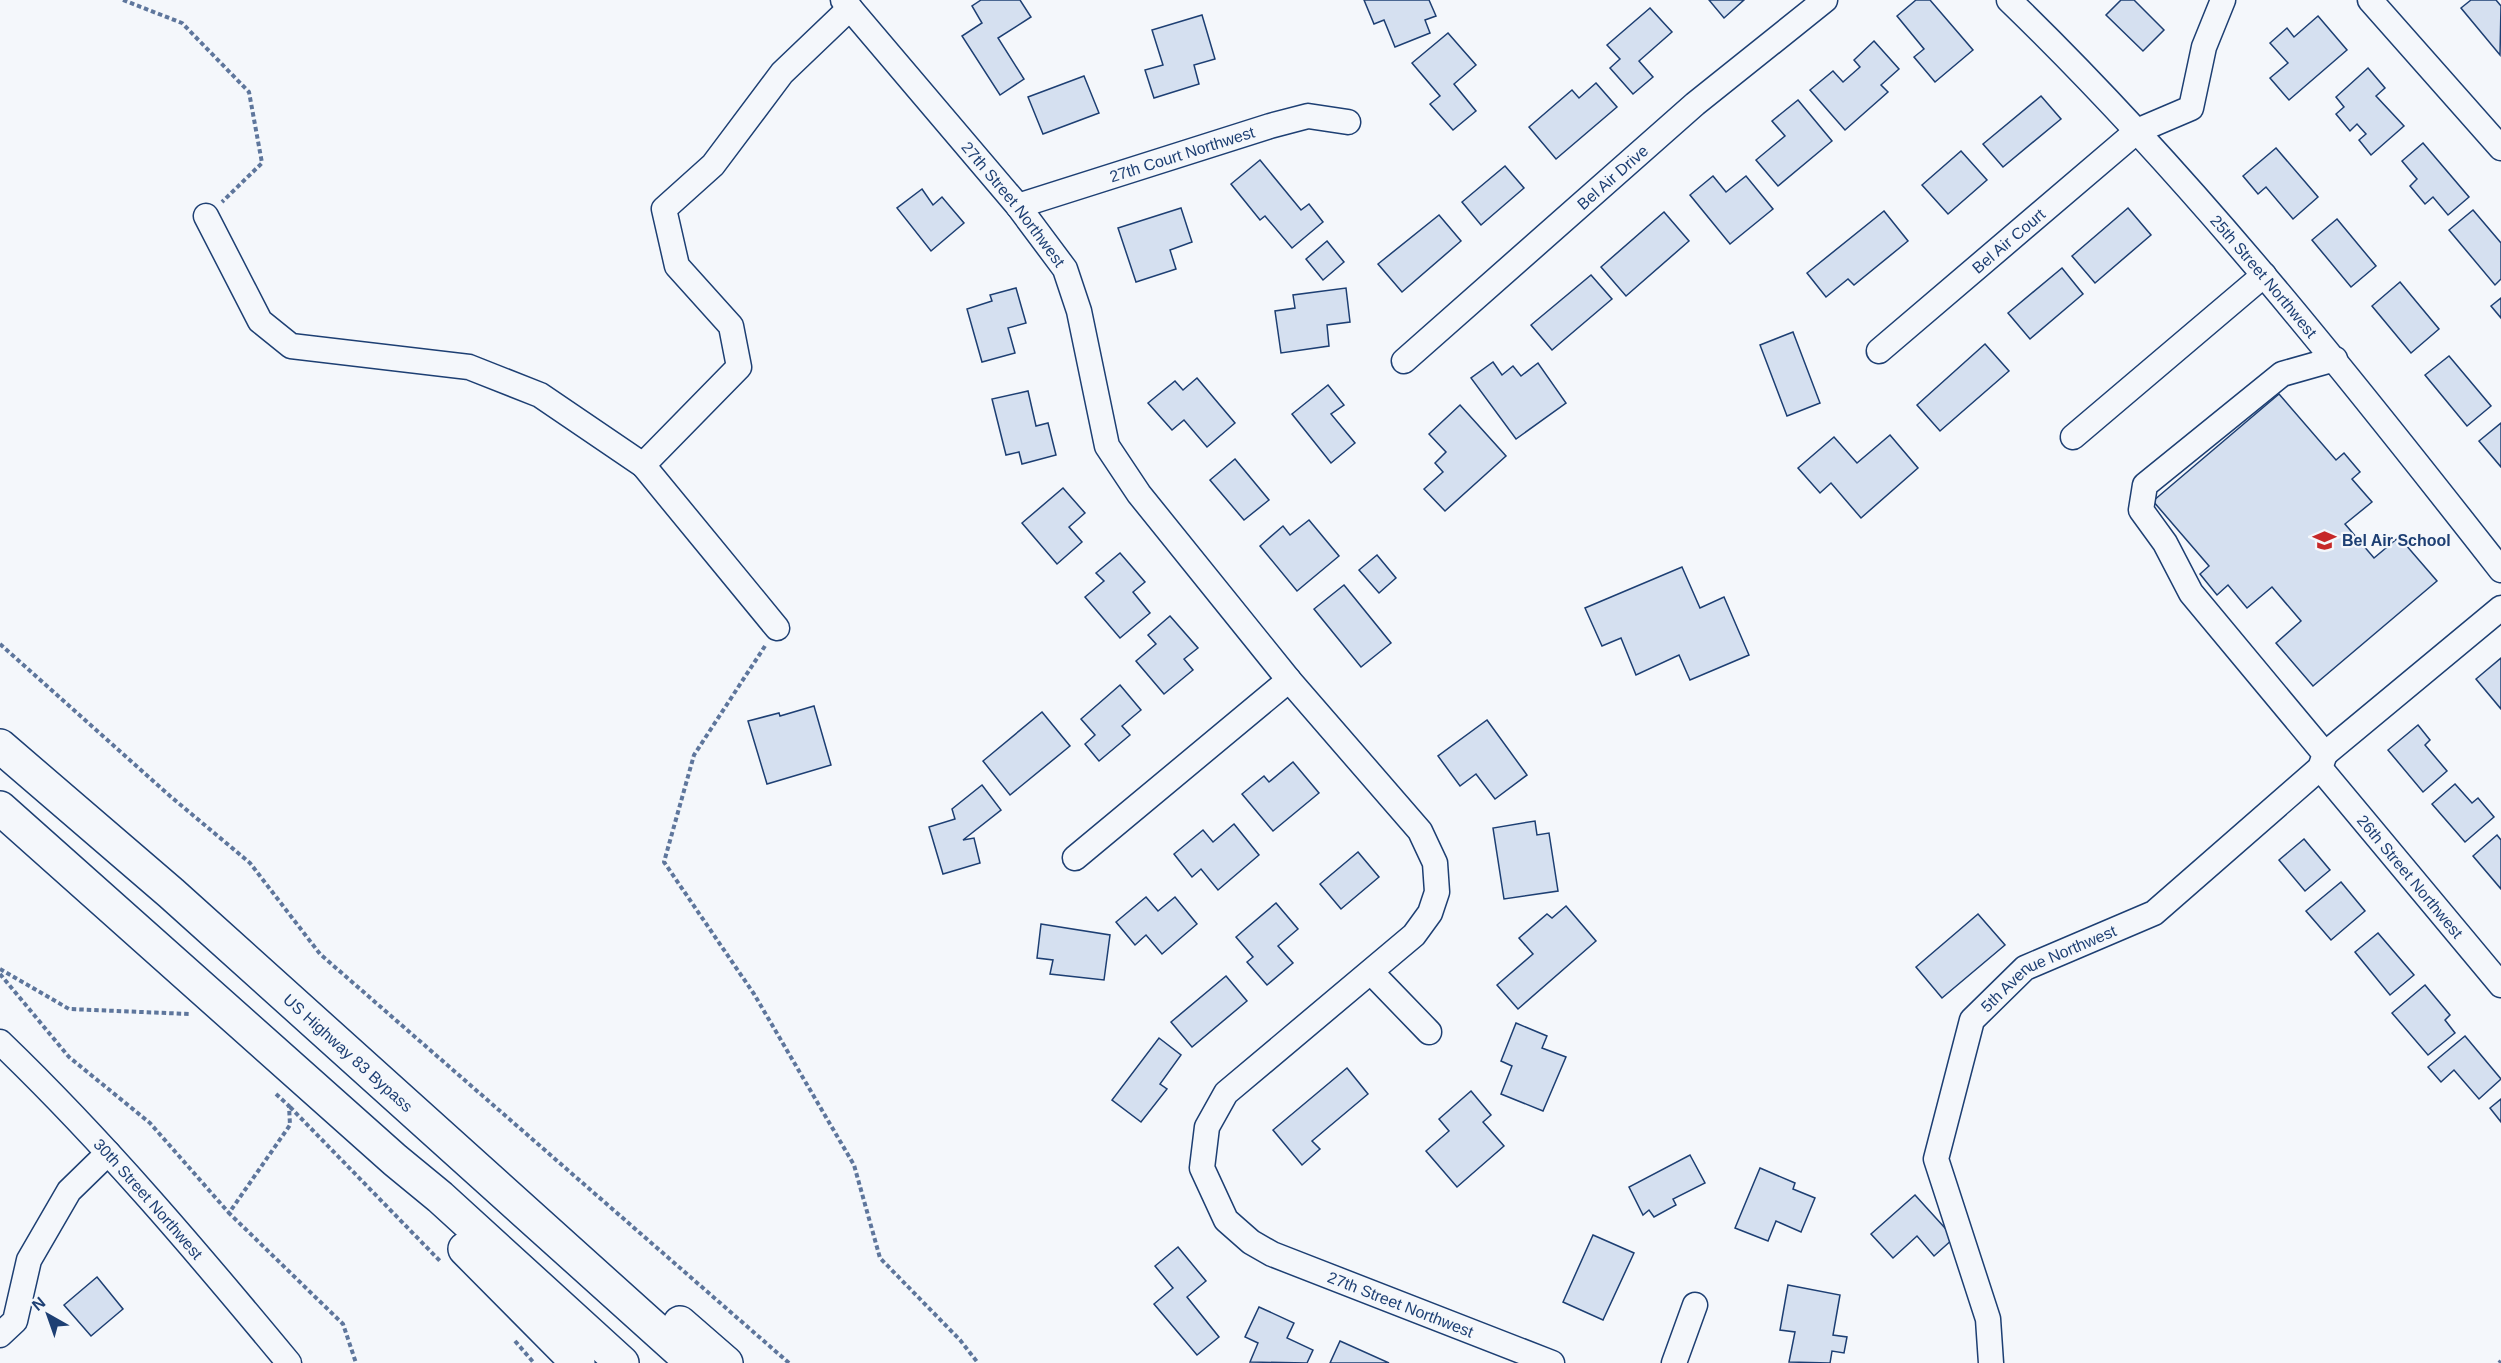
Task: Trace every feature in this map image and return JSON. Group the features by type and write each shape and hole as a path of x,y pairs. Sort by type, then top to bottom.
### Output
{"highway":[{"name":"US Highway 83 Bypass","path":"0,746 171,893 693,1363"},
{"path":"0,808 395,1160 440,1197 622,1363"},
{"path":"395,1160 445,1230 578,1363"},
{"path":"480,1171 566,1228 726,1363"}],"street":[{"name":"Bel Air Drive","path":"1404,361 1695,104 1825,0"},
{"name":"25th Street Northwest","path":"2009,0 2137,131 2264,275 2335,358 2501,570"},
{"name":"Bel Air Court","path":"1879,351 2137,131 2191,108 2204,47 2223,0"},
{"path":"2370,0 2501,148"},
{"path":"643,465 739,367 731,326 678,266 664,209 713,165 782,74 847,4"},
{"name":"27th Street Northwest","path":"847,4 1018,206 1065,269 1078,311 1107,446 1139,494 1289,680 1420,831 1435,863 1437,892 1430,914 1414,935 1226,1093 1207,1127 1202,1168 1226,1220 1251,1242 1272,1254 1552,1363"},
{"name":"27th Court Northwest","path":"1018,206 1308,116 1348,122"},
{"path":"206,216 260,321 291,346 469,367 540,395 643,465 777,628"},
{"path":"2073,437 2264,275"},
{"name":"26th Street Northwest","path":"2335,358 2282,374 2145,485 2141,510 2165,543 2191,593 2501,986"},
{"name":"5th Avenue Northwest","path":"1991,1363 1988,1319 1936,1159 1972,1020 2025,968 2154,913 2322,761 2501,608"},
{"path":"1075,858 1289,680"},
{"path":"1371,972 1429,1032"},
{"name":"30th Street Northwest","path":"0,1042 108,1153 202,1258 289,1363"},
{"path":"0,1335 15,1322 28,1260 69,1191 108,1153"},
{"path":"1674,1363 1695,1305"}],"path":[{"path":"123,0 182,23 249,92 262,163 206,216"},
{"path":"777,628 694,755 664,862 754,993 854,1165 880,1258 960,1340 978,1363"},
{"path":"0,644 170,796 250,863 320,954 789,1363"},
{"path":"0,969 69,1009 191,1014"},
{"path":"0,974 69,1057 150,1123 229,1213 343,1324 356,1363"},
{"path":"273,1091 443,1264"},
{"path":"229,1213 290,1125 290,1106"},
{"path":"513,1338 534,1363"}],"building":[{"path":"981,0 1020,0 1031,17 998,38 1024,79 1000,95 962,36 982,23 972,6"},
{"path":"1364,0 1429,0 1436,16 1425,20 1430,33 1395,47 1384,20 1374,24"},
{"path":"1709,0 1744,0 1724,18"},
{"path":"1916,0 1930,0 1973,50 1935,82 1914,57 1924,49 1897,16"},
{"path":"2121,0 2134,0 2164,30 2143,51 2106,15"},
{"path":"2471,0 2496,0 2501,6 2500,55 2461,8"},
{"path":"1650,8 1672,32 1639,61 1653,77 1633,94 1610,68 1620,59 1607,45"},
{"path":"1202,15 1215,59 1194,65 1199,84 1154,98 1145,70 1163,65 1152,30"},
{"path":"2318,16 2347,50 2289,100 2270,78 2288,63 2270,43 2287,28 2294,37"},
{"path":"1448,33 1476,65 1454,84 1476,111 1453,130 1430,104 1440,96 1412,63"},
{"path":"1874,41 1899,69 1881,85 1888,92 1845,130 1810,90 1833,71 1843,82 1860,67 1854,60"},
{"path":"2368,68 2385,88 2376,96 2404,126 2371,155 2359,140 2366,134 2357,124 2350,131 2336,114 2344,107 2336,97"},
{"path":"1084,76 1099,113 1043,134 1028,97"},
{"path":"1596,83 1617,107 1556,159 1529,127 1572,90 1579,98"},
{"path":"2041,96 2061,119 2003,167 1983,144"},
{"path":"1798,100 1832,141 1778,186 1756,160 1785,136 1772,121"},
{"path":"2423,143 2469,197 2448,215 2433,197 2425,204 2410,186 2417,179 2402,161"},
{"path":"2276,148 2318,197 2293,219 2266,187 2258,194 2243,176"},
{"path":"1961,151 1987,180 1948,214 1922,185"},
{"path":"1260,160 1301,210 1309,204 1323,222 1292,248 1265,216 1260,220 1231,184"},
{"path":"1505,166 1524,188 1481,225 1462,202"},
{"path":"1713,176 1726,192 1746,176 1773,209 1730,244 1690,195"},
{"path":"922,189 933,205 942,197 964,223 931,251 897,208"},
{"path":"1181,208 1192,242 1170,250 1176,269 1136,282 1118,228"},
{"path":"2128,208 2151,235 2095,283 2072,256"},
{"path":"2473,210 2501,243 2501,279 2495,285 2449,230"},
{"path":"1884,211 1908,241 1854,285 1848,279 1826,297 1807,273"},
{"path":"1664,212 1689,241 1626,296 1601,267"},
{"path":"1439,215 1461,241 1402,292 1378,264"},
{"path":"2337,219 2376,266 2351,287 2312,240"},
{"path":"1327,241 1344,262 1323,280 1306,259"},
{"path":"2062,268 2083,294 2030,339 2008,313"},
{"path":"1591,275 1612,299 1552,350 1531,325"},
{"path":"2400,282 2439,329 2411,353 2372,306"},
{"path":"1016,288 1026,323 1008,328 1015,353 982,362 967,309 992,301 990,295"},
{"path":"1346,288 1350,322 1327,325 1329,346 1281,353 1275,311 1295,308 1293,295"},
{"path":"2501,298 2501,318 2491,306"},
{"path":"1793,332 1820,403 1787,416 1760,345"},
{"path":"1985,344 2009,371 1940,431 1917,405"},
{"path":"2449,356 2491,406 2467,426 2425,375"},
{"path":"1493,362 1502,375 1513,366 1521,376 1538,363 1566,403 1516,439 1471,378"},
{"path":"1197,378 1235,423 1207,447 1184,420 1172,430 1148,403 1175,381 1183,390"},
{"path":"1328,385 1344,405 1331,414 1355,443 1331,463 1292,414"},
{"path":"1028,391 1036,426 1048,423 1056,455 1022,464 1019,452 1006,455 992,399"},
{"path":"2279,394 2336,460 2344,453 2360,472 2352,479 2372,502 2345,524 2374,558 2399,537 2437,581 2313,686 2276,643 2301,621 2272,587 2247,608 2228,585 2217,595 2200,574 2209,566 2153,501"},
{"path":"1460,405 1506,456 1445,511 1424,489 1443,472 1435,463 1446,452 1429,434"},
{"path":"2501,423 2501,467 2479,441"},
{"path":"1890,435 1918,468 1861,518 1831,483 1820,493 1798,468 1834,437 1857,463"},
{"path":"1235,459 1269,500 1244,520 1210,480"},
{"path":"1063,488 1085,513 1069,527 1082,542 1057,564 1022,523"},
{"path":"1309,520 1339,556 1297,591 1260,546 1283,526 1290,535"},
{"path":"1120,553 1145,582 1133,592 1150,613 1120,638 1085,597 1104,581 1096,573"},
{"path":"1377,555 1396,578 1379,593 1359,570"},
{"path":"1682,567 1700,608 1724,597 1749,655 1690,680 1679,655 1636,675 1621,638 1602,646 1585,608"},
{"path":"1344,585 1391,643 1361,667 1314,609"},
{"path":"1170,616 1198,648 1184,659 1193,670 1164,694 1136,661 1156,644 1148,635"},
{"path":"2501,658 2501,709 2476,679"},
{"path":"1120,685 1141,710 1122,726 1130,735 1099,761 1085,744 1095,735 1081,719"},
{"path":"814,706 831,765 767,784 748,721 779,713 780,716"},
{"path":"1042,712 1070,746 1010,795 983,761"},
{"path":"1487,720 1527,775 1495,799 1476,774 1460,786 1438,756"},
{"path":"2418,725 2430,740 2425,745 2447,771 2423,792 2388,750"},
{"path":"1293,762 1319,793 1273,831 1242,794 1264,776 1269,782"},
{"path":"2455,784 2472,803 2478,798 2494,817 2465,842 2432,804"},
{"path":"982,785 1001,810 963,840 974,838 980,863 943,874 929,827 955,819 952,809"},
{"path":"1535,821 1537,835 1549,833 1558,891 1504,899 1493,828"},
{"path":"1234,824 1259,855 1218,890 1201,869 1192,877 1174,854 1203,830 1213,842"},
{"path":"2497,835 2501,840 2501,889 2473,856"},
{"path":"2304,839 2330,870 2305,891 2279,860"},
{"path":"1358,852 1379,877 1341,909 1320,884"},
{"path":"2341,882 2365,911 2331,940 2306,911"},
{"path":"1146,897 1158,911 1175,897 1197,924 1162,954 1146,935 1135,945 1116,922"},
{"path":"1276,903 1298,929 1278,946 1293,963 1267,985 1247,962 1253,957 1236,937"},
{"path":"1566,906 1596,941 1518,1009 1497,985 1533,954 1519,938 1547,914 1552,918"},
{"path":"1978,914 2005,945 1942,998 1916,967"},
{"path":"1041,924 1110,935 1104,980 1050,974 1053,960 1037,958"},
{"path":"2378,933 2414,975 2390,995 2355,952"},
{"path":"1226,976 1247,1001 1192,1047 1171,1022"},
{"path":"2425,985 2450,1015 2445,1020 2455,1033 2428,1055 2392,1013"},
{"path":"1516,1023 1547,1036 1542,1048 1566,1057 1543,1111 1501,1094 1512,1066 1501,1061"},
{"path":"2465,1036 2501,1079 2479,1099 2454,1070 2441,1082 2428,1067"},
{"path":"1159,1038 1181,1055 1160,1084 1167,1089 1141,1122 1112,1100"},
{"path":"1347,1068 1368,1094 1312,1141 1320,1149 1302,1165 1273,1130"},
{"path":"1471,1091 1491,1115 1483,1122 1504,1146 1457,1187 1426,1151 1449,1131 1439,1119"},
{"path":"2501,1099 2501,1122 2490,1108"},
{"path":"1690,1155 1705,1183 1673,1199 1676,1205 1654,1217 1649,1210 1643,1215 1629,1187"},
{"path":"1760,1168 1795,1183 1793,1189 1815,1198 1801,1232 1776,1221 1768,1241 1735,1228"},
{"path":"1915,1195 1954,1238 1934,1256 1917,1236 1893,1258 1871,1234"},
{"path":"1593,1235 1634,1253 1603,1320 1563,1302"},
{"path":"1178,1247 1206,1281 1187,1297 1219,1337 1197,1355 1154,1304 1173,1288 1155,1266"},
{"path":"97,1277 123,1309 91,1336 64,1305"},
{"path":"1788,1285 1840,1295 1833,1335 1847,1337 1844,1353 1832,1351 1830,1363 1789,1362 1795,1332 1780,1330"},
{"path":"1259,1307 1294,1323 1287,1338 1313,1350 1307,1363 1250,1362 1258,1343 1245,1337"},
{"path":"1340,1341 1389,1363 1330,1363"}],"place":[{"name":"Bel Air School","path":"2324,540"}]}
